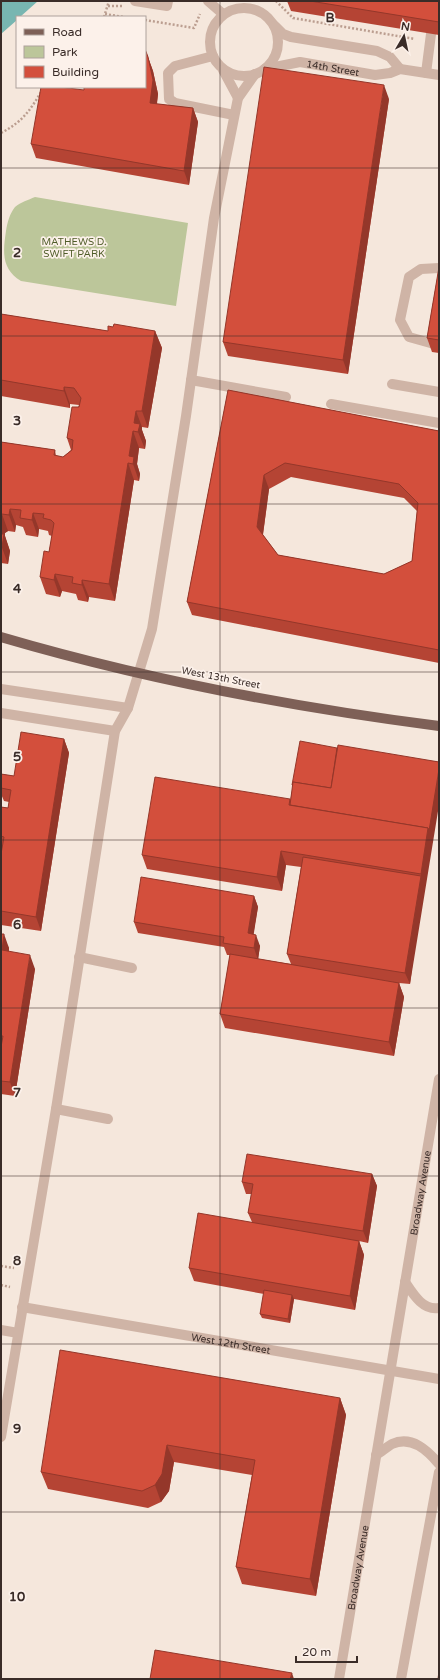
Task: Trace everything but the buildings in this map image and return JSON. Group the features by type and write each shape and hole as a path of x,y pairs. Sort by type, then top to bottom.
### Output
{"main road":[{"name":"West 13th Street","path":"1,637 76,659 193,684 352,714 439,726"}],"street":[{"path":"135,1 167,6 168,1"},
{"path":"205,4 223,14"},
{"path":"238,98 223,70 215,62 210,49 211,31 216,22 223,14 234,9 246,8 257,10 267,17 283,34 291,37 376,50 390,58 400,69"},
{"name":"14th Street","path":"265,69 273,60 278,50 278,38 274,26"},
{"path":"426,73 430,38"},
{"path":"213,56 175,66 168,73 169,98 175,103 234,115"},
{"name":"14th Street","path":"223,70 233,75 244,77 265,69 300,62 375,75 390,73 400,69 439,75"},
{"path":"1,1437 56,1110 115,731 128,708 152,628 191,380 214,218 238,98 255,74"},
{"path":"434,344 409,337 400,320 410,277 421,269 439,268"},
{"path":"191,380 286,397"},
{"path":"392,384 439,392"},
{"path":"331,404 439,424"},
{"path":"1,688 128,708"},
{"path":"1,713 115,731"},
{"path":"79,957 132,968"},
{"name":"Broadway Avenue","path":"339,1679 439,1079"},
{"path":"56,1110 108,1118"},
{"path":"405,1282 418,1301 434,1309 439,1308"},
{"name":"West 12th Street","path":"22,1307 439,1380"},
{"path":"1,1330 18,1333"},
{"path":"376,1455 393,1443 411,1442 426,1448 439,1464"},
{"path":"401,1679 439,1472"}],"path":[{"path":"105,16 109,1"},
{"path":"276,1 293,18 430,38"},
{"path":"146,20 194,28 205,4"},
{"path":"1,133 14,127 27,115 43,88"}],"green space":[{"name":"MATHEWS D. SWIFT PARK","path":"35,197 188,223 176,306 21,281 14,276 7,265 4,252 7,225 10,215 15,207 22,202"}],"water":[{"path":"1,1 38,1 21,16 16,16 16,21 1,34"}]}
